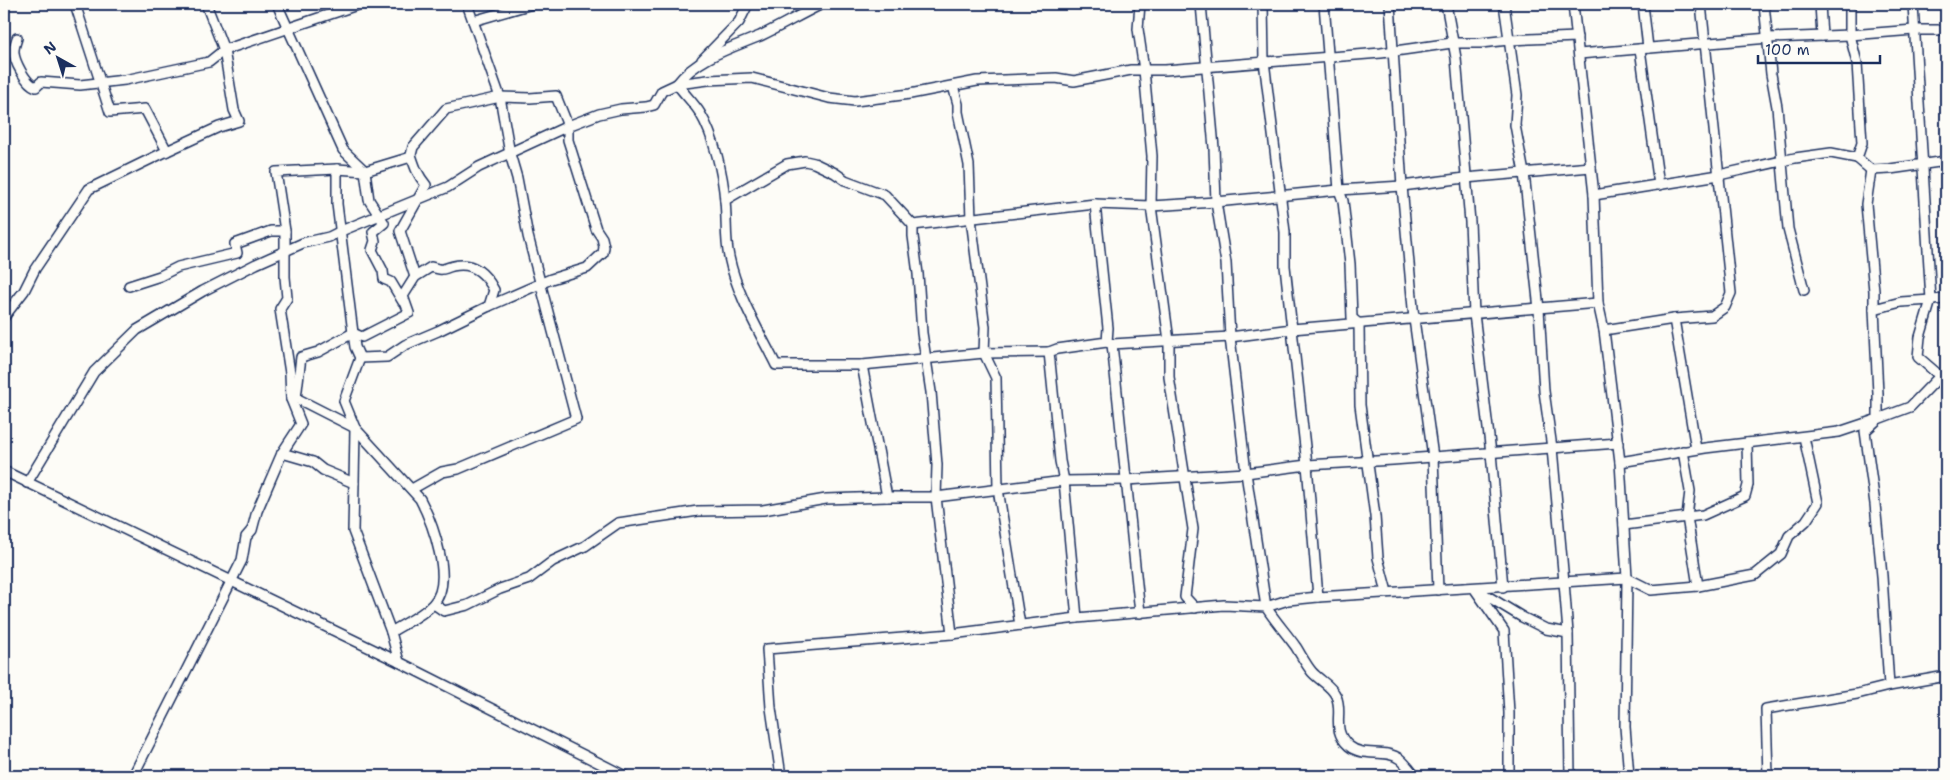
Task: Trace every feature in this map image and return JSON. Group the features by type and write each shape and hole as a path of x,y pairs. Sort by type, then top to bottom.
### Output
{"street":[{"path":"75,4 110,112 145,110 167,151"},
{"path":"4,316 24,291 35,269 89,189 219,127 239,120 234,110 224,50 206,4"},
{"path":"277,4 343,150 365,171 369,200 384,223 374,232 375,241 372,250 383,272 384,279 391,282 409,313"},
{"path":"17,38 14,53 23,76 31,86 36,87 41,82 80,85 101,83 125,80 210,62 224,50 287,27 360,4"},
{"path":"412,489 442,472 458,469 576,419 528,236 500,97 467,4"},
{"path":"473,21 532,4"},
{"path":"677,84 739,22 748,4"},
{"path":"696,66 822,4"},
{"path":"1140,4 1138,29 1152,156 1151,206 1169,341 1169,377 1193,529 1185,597 1195,608"},
{"path":"1201,4 1216,202 1226,262 1230,337 1246,473 1266,607 1312,672 1326,683 1338,698 1338,725 1344,741 1358,751 1385,753 1399,758 1415,776"},
{"path":"1263,4 1264,61 1285,232 1285,266 1307,465 1318,597"},
{"path":"1324,4 1339,190 1344,210 1350,264 1352,318 1359,324 1360,405 1375,516 1378,558 1386,592"},
{"path":"1390,4 1402,186 1414,319 1433,457 1438,590"},
{"path":"1446,4 1456,58 1470,222 1474,314 1491,452 1503,587"},
{"path":"1504,4 1517,95 1515,124 1524,173 1539,308 1544,391 1552,448 1564,582 1568,633 1570,776"},
{"path":"1573,4 1594,195 1598,303 1604,330 1620,462 1627,578 1625,727 1629,776"},
{"path":"1643,4 1644,49 1659,185"},
{"path":"1604,330 1674,319 1712,316 1725,307 1731,293 1701,4"},
{"path":"1764,4 1788,229 1804,290"},
{"path":"1820,4 1822,36"},
{"path":"1850,4 1850,35 1857,63 1862,144 1857,158"},
{"path":"1620,462 1696,449 1839,432 1910,406 1943,374 1918,357 1920,337 1932,300 1913,4"},
{"path":"1579,54 1769,38 1946,30"},
{"path":"27,483 94,372 137,330 203,291 303,243 329,238 340,231 448,187 479,167 568,126 599,114 654,105 662,91 677,84 708,80 752,78 829,98 855,101 977,81 1056,78 1074,81 1131,70 1207,66 1392,51 1452,43 1577,37"},
{"path":"677,84 686,98 700,112 709,132 725,200 729,258 738,286 776,365 862,365 984,353 1049,352 1057,349 1110,343 1230,337 1598,303"},
{"path":"953,86 969,165 972,219 984,327 984,353 996,378 998,489 1020,625"},
{"path":"360,358 387,357 405,345 540,283 572,271 587,268 603,253 602,238 596,229 568,140 568,126 556,96 530,98 500,97 446,109 413,147 411,157 415,162 417,174 426,185 400,231 415,277"},
{"path":"1594,195 1720,175 1782,161 1832,153 1857,158 1871,170 1890,170 1946,161"},
{"path":"133,776 242,560 246,537 252,530 256,511 282,453 301,424 294,399 280,309 287,298 285,231 276,172 365,171 411,157"},
{"path":"725,200 786,164 805,161 814,163 845,180 885,195 913,225 922,333 937,465 936,497 952,634"},
{"path":"913,225 1096,204 1151,206 1216,202 1591,167"},
{"path":"337,170 336,204 352,333 360,358 344,402 355,428 420,498 426,511 442,565 442,584 434,604 391,632"},
{"path":"1871,170 1866,204 1871,241 1874,291 1878,419 1865,431 1882,576 1889,686"},
{"path":"1096,204 1140,613"},
{"path":"129,286 160,276 178,267 237,253 235,244 271,231 285,231"},
{"path":"409,313 403,296 415,277 431,268 443,270 454,266 472,266 481,271 494,290 489,306"},
{"path":"1874,309 1901,302 1946,299"},
{"path":"352,333 362,337 409,313"},
{"path":"1674,319 1696,449"},
{"path":"294,399 301,357 318,352 352,333"},
{"path":"1049,352 1077,618"},
{"path":"862,365 887,497"},
{"path":"294,399 355,428"},
{"path":"355,428 353,531 391,632 399,662"},
{"path":"781,776 771,708 767,649 952,634 1120,613 1236,605 1266,607 1288,600 1318,597 1627,578 1651,590 1698,586 1755,575 1781,554 1789,536 1806,522 1818,504 1804,437"},
{"path":"434,604 444,611 468,605 500,589 529,579 553,561 585,546 618,523 698,510 763,510 826,499 936,497 1064,481 1126,480 1246,473 1307,465 1618,443"},
{"path":"1624,525 1703,515 1745,496 1748,485 1746,443"},
{"path":"1683,451 1690,491 1687,517 1698,586"},
{"path":"282,453 313,462 323,470 354,484"},
{"path":"4,472 231,583 399,662 624,776"},
{"path":"1474,588 1546,629 1568,633"},
{"path":"1474,588 1504,631 1509,713 1509,776"},
{"path":"1768,776 1766,709 1857,694 1946,676"}]}
